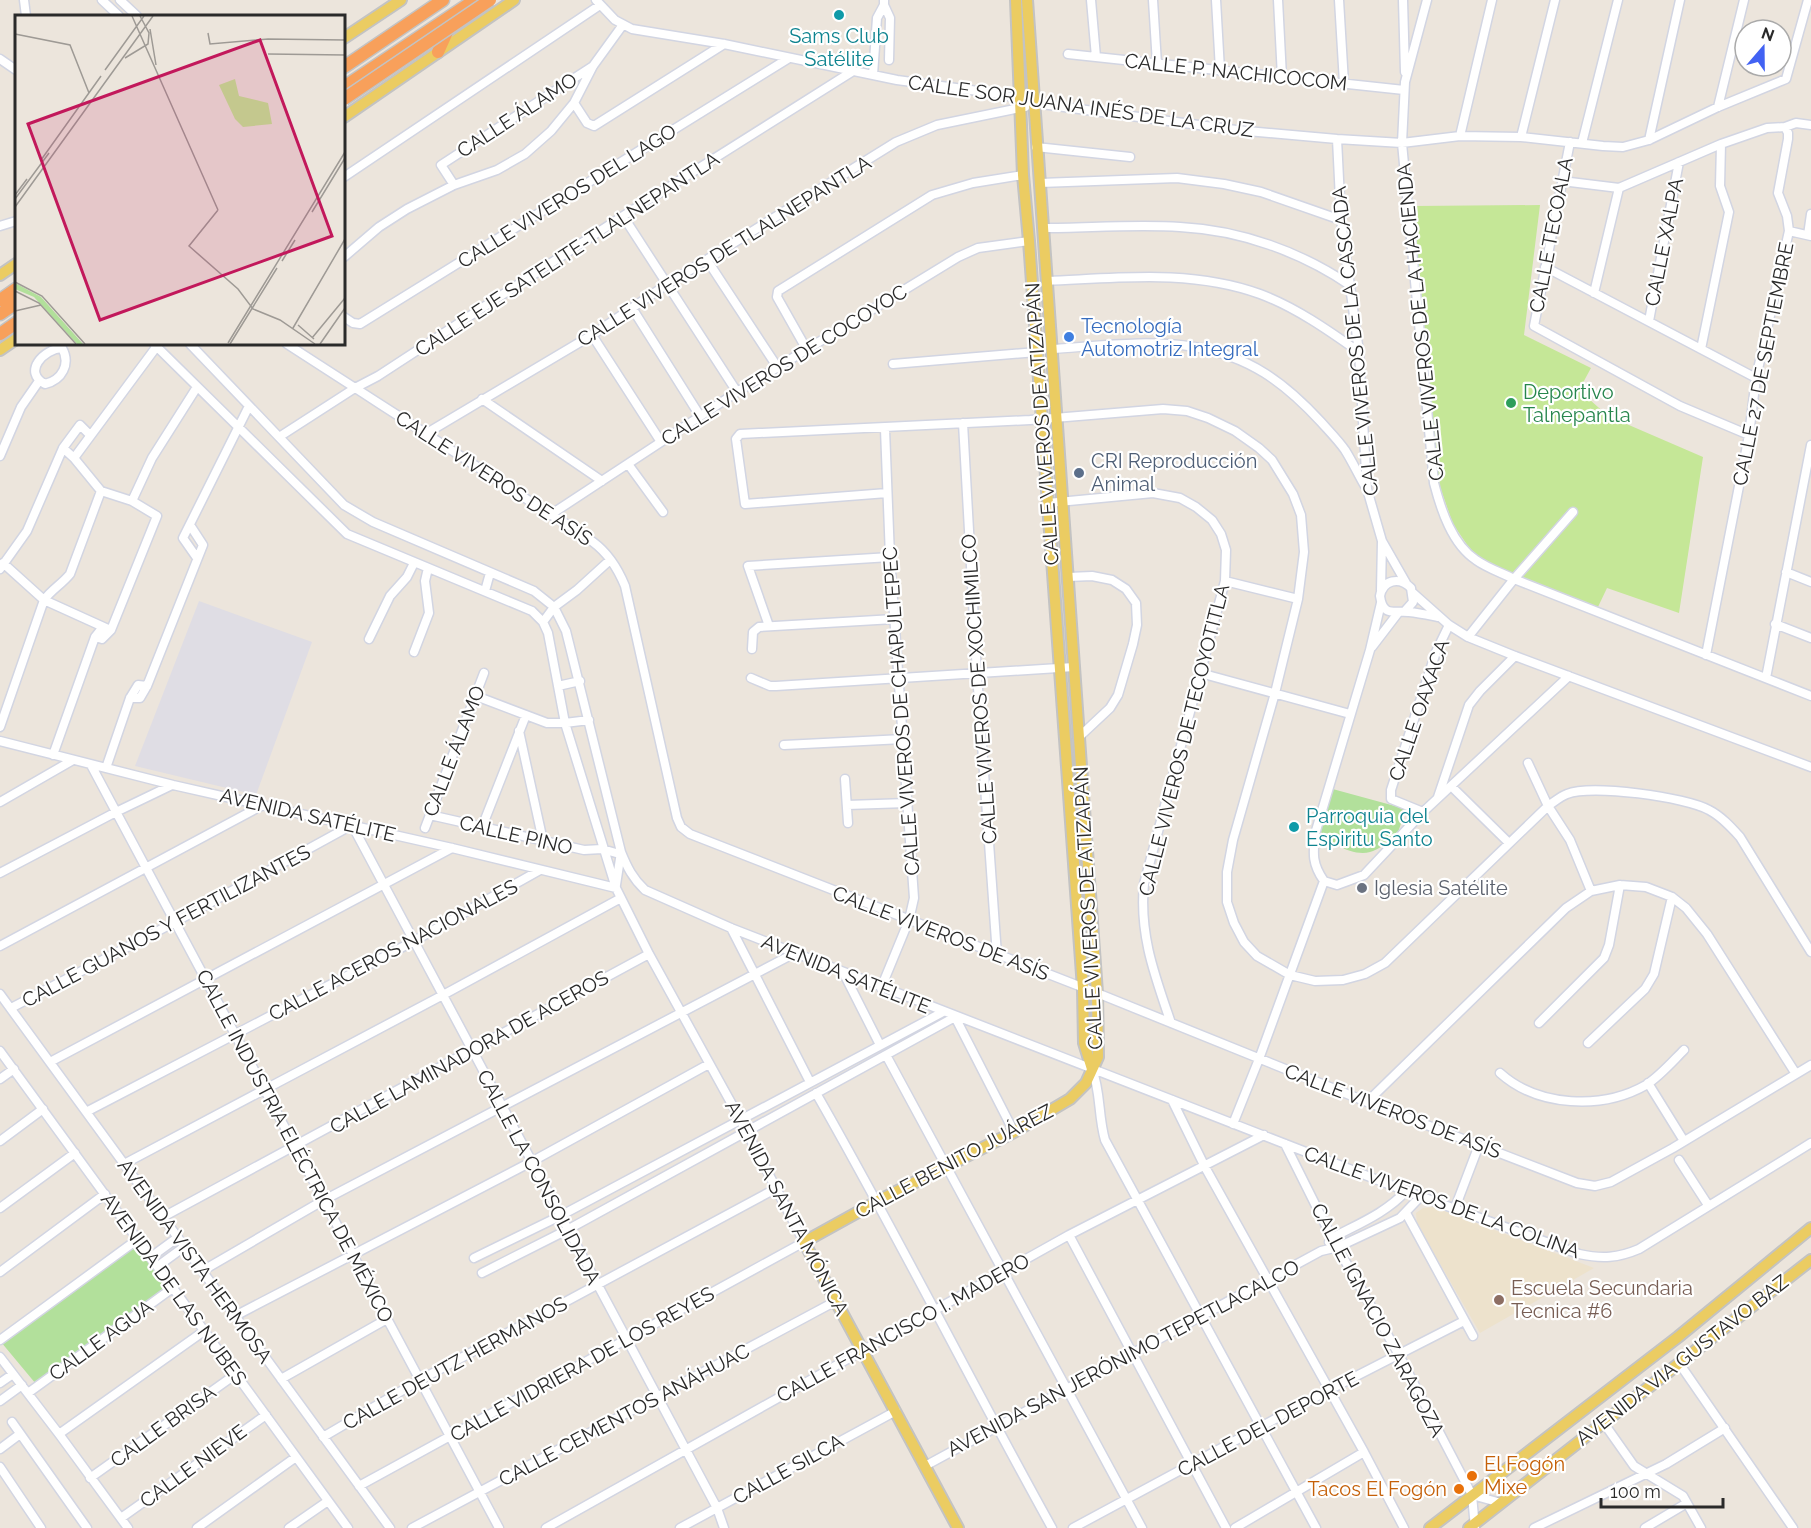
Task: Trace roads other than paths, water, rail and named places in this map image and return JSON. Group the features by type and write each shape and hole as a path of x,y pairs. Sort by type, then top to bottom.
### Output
{"highway":[{"path":"345,66 443,0"},
{"path":"345,86 475,0"},
{"path":"345,98 490,0"},
{"path":"438,52 456,13"},
{"path":"0,300 15,290"},
{"path":"0,314 15,304"},
{"path":"0,334 15,324"}],"main road":[{"path":"345,37 401,0"},
{"path":"345,116 514,0"},
{"name":"CALLE VIVEROS DE ATIZAPÁN","path":"1016,0 1023,175 1083,988 1084,1043 1092,1069"},
{"name":"CALLE VIVEROS DE ATIZAPÁN","path":"1027,0 1097,993 1099,1048 1092,1069"},
{"path":"0,275 15,265"},
{"path":"0,350 15,340"},
{"name":"CALLE BENITO JUÁREZ","path":"804,1242 878,1201 1014,1132 1070,1099 1086,1083 1092,1069"},
{"name":"AVENIDA VIA GUSTAVO BAZ","path":"1430,1528 1669,1344 1811,1228"},
{"name":"AVENIDA SANTA MÓNICA","path":"804,1242 958,1528"},
{"name":"AVENIDA VIA GUSTAVO BAZ","path":"1472,1527 1602,1422 1811,1260"}],"street":[{"path":"24,0 26,15"},
{"path":"102,0 118,15"},
{"path":"120,0 136,15"},
{"path":"1091,0 1096,57"},
{"path":"1153,0 1157,64"},
{"path":"1216,0 1220,70"},
{"path":"1278,0 1282,77"},
{"path":"1339,0 1344,83"},
{"path":"1403,0 1404,86"},
{"path":"1404,86 1427,0"},
{"path":"1460,136 1492,0"},
{"path":"1521,136 1555,0"},
{"path":"1582,143 1618,0"},
{"path":"1648,140 1680,0"},
{"path":"1718,107 1744,0"},
{"name":"CALLE SOR JUANA INÉS DE LA CRUZ","path":"1034,103 1236,130 1337,140 1402,142 1460,136 1521,136 1623,147 1648,140 1718,107 1783,81 1787,77 1808,0"},
{"path":"345,176 598,3 622,26 593,66 574,103 551,131 525,154 497,170 454,185 408,209 345,256"},
{"path":"884,3 890,18 889,60"},
{"path":"873,75 877,18 884,3"},
{"name":"CALLE SOR JUANA INÉS DE LA CRUZ","path":"622,26 724,44 1020,104"},
{"path":"574,103 587,123 594,126 724,44"},
{"name":"CALLE P. NACHICOCOM","path":"1068,54 1344,83 1404,86"},
{"name":"CALLE VIVEROS DEL LAGO","path":"345,318 353,323 360,324 789,58"},
{"path":"0,59 15,69"},
{"name":"CALLE ÁLAMO","path":"454,185 441,165 593,66"},
{"name":"CALLE EJE SATELITE-TLALNEPANTLA","path":"279,436 378,376 623,216 853,71"},
{"name":"CALLE VIVEROS DE LA HACIENDA","path":"1404,86 1402,142 1434,483 1449,525 1464,549 1476,560 1514,579 1811,696"},
{"name":"CALLE VIVEROS DE TLALNEPANTLA","path":"427,433 592,335 666,285 896,142 937,125 1020,104 1034,103"},
{"path":"1562,182 1619,188 1721,144 1767,128 1785,127 1796,123 1811,124"},
{"name":"CALLE 27 DE SEPTIEMBRE","path":"1706,655 1749,435 1756,378 1789,231 1787,216 1778,193 1788,139 1785,127"},
{"name":"CALLE VIVEROS DE LA CASCADA","path":"1337,140 1341,220 1359,352 1366,489 1382,541 1406,583"},
{"name":"CALLE TECOALA","path":"1570,142 1533,323 1535,327 1680,406 1749,435"},
{"path":"1701,348 1729,212 1720,186 1721,144"},
{"path":"1036,147 1130,157"},
{"name":"CALLE XALPA","path":"1649,321 1679,162"},
{"path":"807,350 777,297 778,291 932,195 973,183 1023,175"},
{"path":"1040,183 1177,178 1224,184 1261,192 1341,220"},
{"path":"1594,293 1619,188"},
{"path":"1789,231 1809,235 1811,214"},
{"path":"623,216 737,392"},
{"path":"0,226 15,221"},
{"path":"1043,228 1179,226 1235,235 1311,263 1350,286"},
{"name":"CALLE VIVEROS DE COCOYOC","path":"550,515 737,392 958,257 978,248 1029,241"},
{"path":"707,260 778,368"},
{"path":"1545,267 1756,378"},
{"path":"1047,281 1172,276 1202,279 1233,286 1262,294 1287,306 1359,352"},
{"path":"632,308 700,416"},
{"path":"592,335 660,442"},
{"path":"1052,349 1161,344 1193,346 1221,352 1243,361 1264,371 1303,403 1344,449 1366,489"},
{"path":"74,458 155,345 347,534 532,611 543,622 548,633 565,723 602,849 616,888"},
{"path":"191,345 344,505 358,515 534,591 554,607 566,631 580,681 621,852 616,888"},
{"name":"CALLE VIVEROS DE ASÍS","path":"289,345 594,542 610,560 625,586 677,818 681,827 690,834 1097,993 1366,1102 1577,1183 1595,1186 1611,1182 1811,1065"},
{"path":"0,456 21,407 42,383 52,382 65,368 66,346 50,351 37,362 35,374 42,383"},
{"path":"893,364 1037,352"},
{"path":"132,501 152,458 197,387"},
{"path":"482,399 602,481"},
{"path":"197,558 183,538 249,406"},
{"path":"887,493 746,504 737,436 740,434 885,429 1163,409 1186,411 1208,418 1235,431 1272,460 1293,494 1300,515 1304,552 1298,599 1275,693 1233,840 1227,872 1227,902 1234,923 1245,942 1257,956 1290,975 1315,981 1343,980 1365,974 1385,963 1548,806 1568,793 1592,790 1680,800 1708,810 1725,822 1740,837 1811,952"},
{"name":"CALLE VIVEROS DE XOCHIMILCO","path":"963,423 977,674 997,955"},
{"path":"90,435 80,424 63,448 27,531 20,544 2,566 44,600 107,629"},
{"name":"CALLE VIVEROS DE CHAPULTEPEC","path":"881,988 909,920 914,898 890,557 885,429"},
{"path":"1766,678 1811,446"},
{"path":"53,755 99,638 107,629 157,516 132,501 101,491 63,448"},
{"path":"628,464 663,512"},
{"path":"0,727 1,716 44,600 70,574 101,491"},
{"name":"CALLE VIVEROS DE TECOYOTITLA","path":"1048,503 1153,493 1180,498 1212,520 1221,534 1226,550 1225,581 1143,893 1145,941 1171,1023"},
{"path":"1468,637 1514,579 1573,512"},
{"path":"130,698 140,698 142,686 203,545 190,525"},
{"name":"CALLE VIVEROS DE LA CASCADA","path":"1381,590 1382,541"},
{"path":"769,626 748,566 890,557"},
{"path":"543,622 554,607 578,590 610,560"},
{"path":"369,639 390,596 408,577 414,562"},
{"path":"414,652 429,612 425,581 428,568"},
{"path":"1785,572 1811,582"},
{"path":"484,591 490,573"},
{"path":"1068,577 1092,576 1112,580 1126,589 1136,603 1137,625 1118,695 1110,708 1079,737"},
{"path":"1569,676 1438,797 1364,875 1337,885 1324,881 1315,868 1313,852 1315,834 1370,650 1381,603 1381,590 1392,581 1400,580 1406,583 1413,593 1446,622 1468,637 1811,767"},
{"path":"1225,581 1298,599"},
{"path":"1370,650 1401,612 1411,606 1413,593"},
{"path":"1381,603 1385,609 1446,622"},
{"path":"752,649 753,632 759,627 894,619"},
{"name":"CALLE OAXACA","path":"1423,812 1391,799 1391,790 1446,622"},
{"path":"1775,624 1811,638"},
{"path":"1438,797 1469,705 1515,656"},
{"path":"751,678 763,684 776,686 1074,667"},
{"path":"1200,672 1350,714"},
{"name":"CALLE ÁLAMO","path":"425,828 484,673"},
{"path":"558,686 580,681"},
{"path":"106,768 130,698 142,686"},
{"path":"476,696 547,723 589,720"},
{"path":"482,826 526,715"},
{"path":"519,731 543,841"},
{"path":"784,745 903,739"},
{"name":"AVENIDA SATÉLITE","path":"0,741 172,785 452,848 616,888"},
{"path":"0,750 13,744"},
{"path":"0,802 73,760"},
{"path":"1528,763 1548,806 1570,840 1591,891"},
{"name":"CALLE INDUSTRIA ELÉCTRICA DE MÉXICO","path":"91,765 499,1528"},
{"path":"844,779 848,823"},
{"path":"0,873 172,785"},
{"path":"1451,786 1509,843"},
{"path":"847,805 907,803"},
{"path":"0,946 263,805"},
{"name":"CALLE PINO","path":"430,815 584,850 602,849 621,852"},
{"name":"CALLE LA CONSOLIDADA","path":"352,825 717,1508 724,1528"},
{"name":"CALLE GUANOS Y FERTILIZANTES","path":"11,1008 352,825"},
{"path":"50,1062 452,848"},
{"name":"AVENIDA SATÉLITE","path":"621,852 635,881 645,890 731,928 1092,1069"},
{"name":"CALLE ACEROS NACIONALES","path":"86,1112 414,941 540,870"},
{"path":"1233,1124 1324,881"},
{"path":"1539,1023 1604,958 1609,945 1620,885"},
{"path":"1366,1102 1566,908 1591,891 1620,885 1646,886 1672,897 1686,908 1707,934 1796,1074"},
{"name":"AVENIDA SANTA MÓNICA","path":"616,888 649,954 747,1131 804,1242"},
{"path":"1588,1043 1645,989 1654,974 1672,897"},
{"path":"124,1164 621,898"},
{"path":"731,928 810,1082"},
{"path":"202,1271 324,1200 795,953"},
{"name":"CALLE LAMINADORA DE ACEROS","path":"163,1217 649,954"},
{"path":"843,972 880,1045"},
{"name":"AVENIDA VISTA HERMOSA","path":"0,994 387,1525"},
{"path":"474,1258 560,1216 943,1012"},
{"path":"482,1273 567,1230 955,1017 1014,1132"},
{"path":"1500,1073 1528,1091 1557,1099 1587,1101 1620,1096 1648,1083 1684,1050"},
{"name":"AVENIDA DE LAS NUBES","path":"0,1051 348,1528"},
{"path":"886,1055 1142,1528"},
{"path":"235,1317 531,1162 709,1064"},
{"path":"0,1079 14,1069"},
{"path":"1092,1069 1098,1083 1098,1112 1105,1140 1316,1528"},
{"name":"CALLE VIVEROS DE LA COLINA","path":"1092,1069 1406,1191 1579,1254 1606,1258 1616,1257 1639,1248 1811,1143"},
{"path":"1648,1083 1684,1141"},
{"path":"816,1093 878,1201 1052,1528"},
{"path":"1172,1100 1205,1167 1404,1528"},
{"path":"0,1141 43,1109"},
{"name":"CALLE FRANCISCO I. MADERO","path":"546,1528 1003,1271 1264,1135"},
{"name":"CALLE IGNACIO ZARAGOZA","path":"1285,1144 1332,1238 1399,1354 1472,1495 1472,1527"},
{"path":"1455,1208 1479,1145"},
{"path":"0,1208 75,1153"},
{"path":"1679,1160 1708,1205"},
{"name":"CALLE DEUTZ HERMANOS","path":"323,1437 420,1380 777,1188"},
{"name":"AVENIDA SAN JERÓNIMO TEPETLACALCO","path":"1321,1251 1332,1238 1382,1211 1406,1191"},
{"path":"0,1272 105,1194"},
{"name":"AVENIDA SAN JERÓNIMO TEPETLACALCO","path":"925,1466 1201,1314 1321,1251 1338,1247 1400,1218 1421,1196"},
{"path":"1406,1213 1473,1336"},
{"path":"1069,1235 1227,1528"},
{"path":"151,1257 177,1238"},
{"path":"0,1340 138,1239"},
{"name":"CALLE VIDRIERA DE LOS REYES","path":"359,1486 804,1242"},
{"path":"158,1266 184,1247"},
{"name":"CALLE AGUA","path":"28,1393 174,1287"},
{"name":"CALLE CEMENTOS ANÁHUAC","path":"412,1528 836,1301"},
{"path":"281,1379 387,1319"},
{"name":"CALLE DEL DEPORTE","path":"1073,1528 1329,1390 1464,1321"},
{"path":"59,1434 204,1330"},
{"path":"0,1357 128,1528"},
{"path":"1679,1363 1793,1528"},
{"path":"0,1383 13,1374"},
{"name":"CALLE BRISA","path":"90,1478 236,1374"},
{"path":"0,1401 22,1385"},
{"name":"CALLE SILCA","path":"680,1528 896,1411"},
{"name":"CALLE NIEVE","path":"121,1518 266,1414"},
{"path":"12,1422 87,1528"},
{"path":"1602,1422 1635,1466 1683,1496 1701,1528"},
{"path":"1534,1528 1646,1474 1725,1428"},
{"path":"0,1449 20,1434"},
{"path":"1234,1528 1364,1452"},
{"path":"197,1528 296,1457"},
{"path":"0,1467 41,1528"},
{"path":"1472,1495 1501,1503"},
{"path":"289,1528 328,1501"},
{"path":"1645,1528 1688,1503"},
{"path":"375,1528 387,1525"}],"place":[{"name":"Sams Club Satélite","path":"839,15"},
{"name":"Tecnología Automotriz Integral","path":"1069,337"},
{"name":"Deportivo Talnepantla","path":"1511,403"},
{"name":"CRI Reproducción Animal","path":"1079,473"},
{"name":"Parroquia del Espiritu Santo","path":"1294,827"},
{"name":"Iglesia Satélite","path":"1362,888"},
{"name":"Escuela Secundaria Tecnica #6","path":"1499,1300"},
{"name":"El Fogón Mixe","path":"1472,1476"},
{"name":"Tacos El Fogón","path":"1459,1489"}]}
